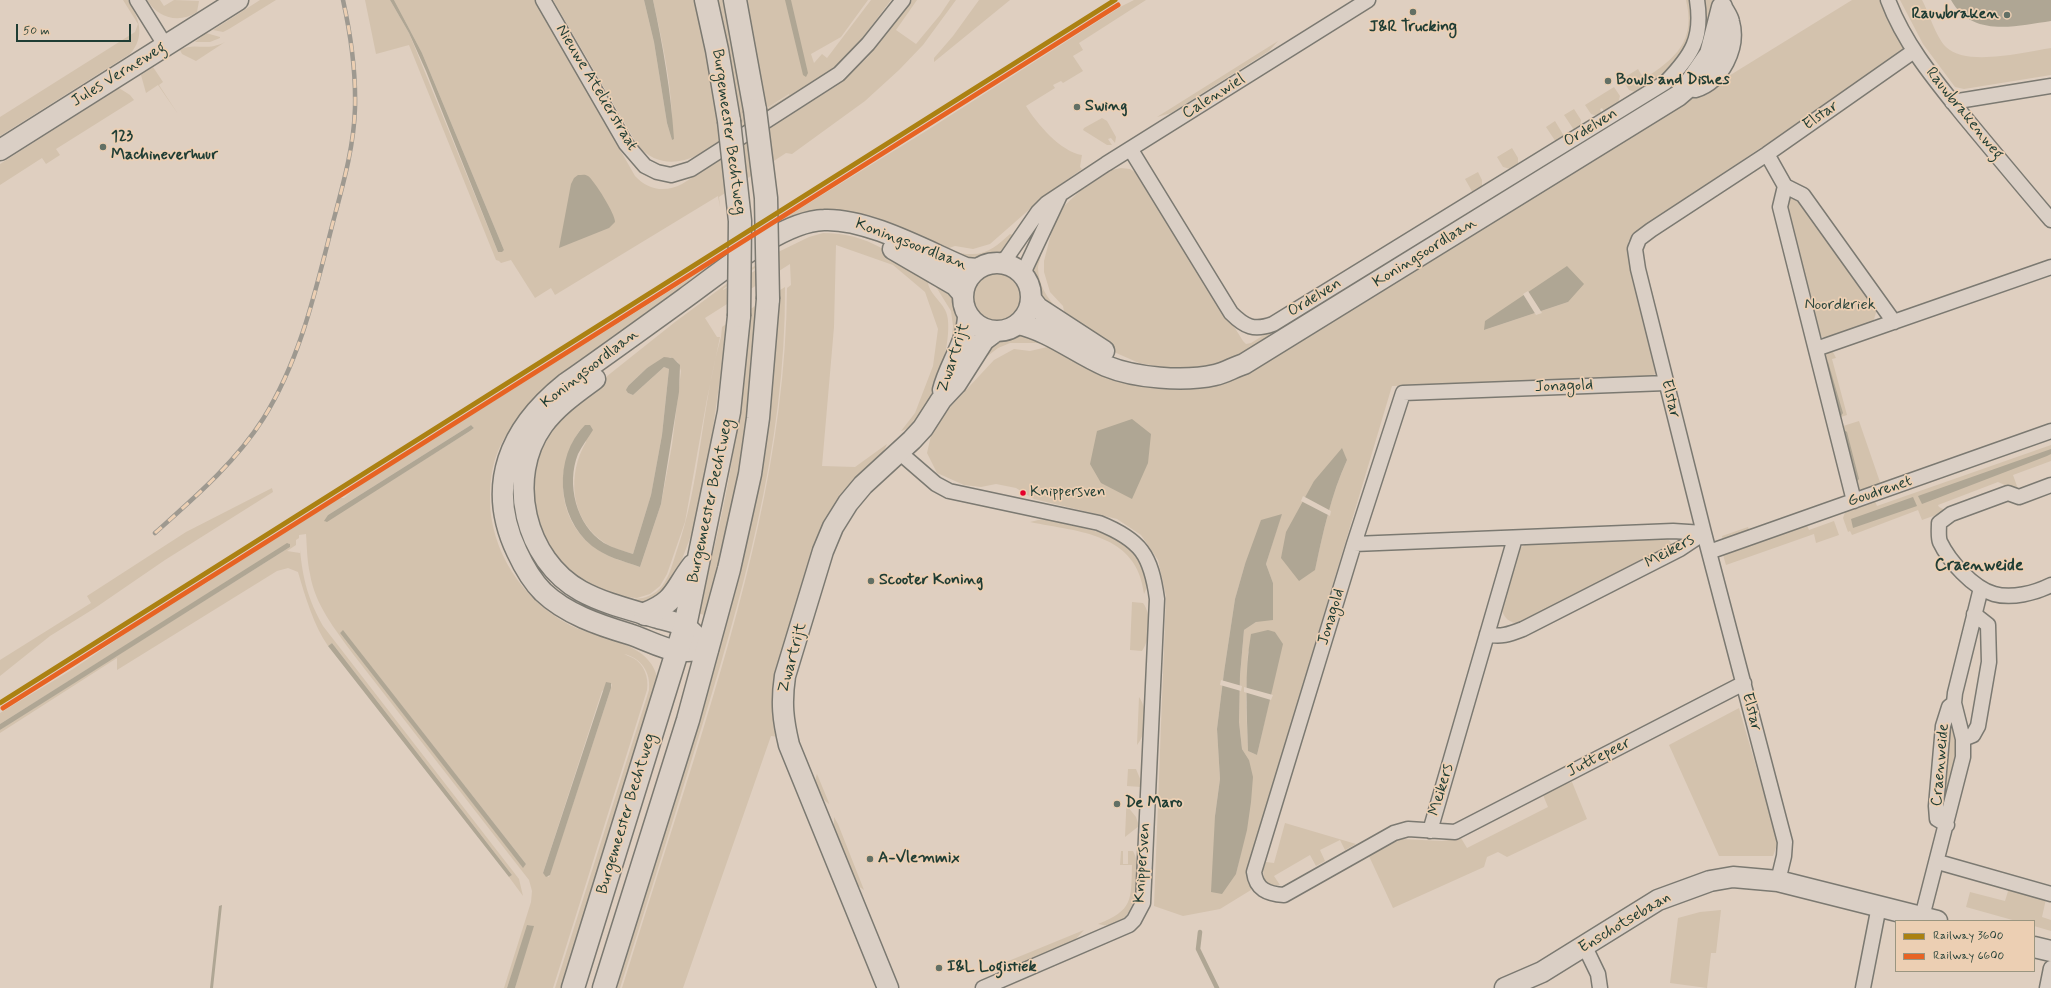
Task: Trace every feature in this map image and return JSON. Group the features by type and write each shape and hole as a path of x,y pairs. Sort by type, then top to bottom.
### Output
{"main road":[{"name":"Burgemeester Bechtweg","path":"573,988 685,626 729,412 738,316 740,221 729,121 717,50 706,0"},
{"name":"Burgemeester Bechtweg","path":"604,988 708,649 729,569 750,474 758,418 768,298 766,198 755,110 735,0"},
{"path":"645,614 662,608 674,596 700,557"}],"street":[{"path":"137,0 165,46"},
{"name":"Jules Verneweg","path":"0,150 238,0"},
{"name":"Nieuwe Atelierstraat","path":"543,0 626,144 645,166 658,172 671,175 691,169 839,74 868,44 903,0"},
{"name":"Calenwiel","path":"1000,263 1007,257 1038,212 1060,195 1368,0"},
{"name":"Ordelven","path":"1131,150 1231,313 1241,323 1252,327 1263,328 1273,324 1666,82 1683,64 1694,46 1699,30 1697,0"},
{"name":"Rauwbrakenweg","path":"1888,0 1893,14 1914,51 1952,102 2051,220"},
{"name":"Koningsoordlaan","path":"1018,324 1029,326 1051,336 1107,366 1137,376 1150,375 1193,378 1216,375 1244,364 1685,90 1710,54 1721,4"},
{"name":"Elstar","path":"1778,881 1784,856 1785,842 1666,383 1638,269 1635,249 1639,239 1767,154 1914,51"},
{"path":"1952,102 2051,86"},
{"path":"1767,154 1785,186 1803,195 1894,322"},
{"path":"1785,186 1780,207 1854,501"},
{"path":"1024,277 1026,268 1060,195"},
{"name":"Koningsoordlaan","path":"708,649 678,651 604,626 571,612 543,592 522,563 507,532 503,505 504,480 508,457 518,436 530,418 547,399 571,380 755,249 793,227 823,220 849,222 890,236 966,268 977,269"},
{"name":"Koningsoordlaan","path":"708,649 685,626 610,604 581,591 560,575 541,553 530,530 525,506 524,484 527,462 534,442 543,426 559,407 658,328 757,256 798,235 822,229 848,230 868,236 955,285 962,293"},
{"path":"1000,263 1014,268 1024,277 1030,291 1031,299 1025,317 1018,324 1004,330 996,331 985,329 975,324 964,309 962,293 967,280 977,269 984,265 1000,263"},
{"path":"1816,349 2051,267"},
{"name":"Koningsoordlaan","path":"1031,299 1038,308 1108,354 1150,375"},
{"name":"Zwartrijt","path":"941,400 946,379 968,328 968,315"},
{"name":"Zwartrijt","path":"888,988 788,745 782,718 782,696 785,676 823,551 833,527 848,503 863,485 900,452 923,428 941,400 956,384 984,340 996,331"},
{"name":"Jonagold","path":"1455,832 1408,829 1394,833 1284,895 1272,894 1262,890 1255,881 1254,872 1354,544 1403,393 1666,383"},
{"name":"Goudrenet","path":"1709,552 2051,432"},
{"name":"Knippersven","path":"900,452 936,484 949,491 1099,523 1120,531 1136,544 1147,559 1154,574 1157,599 1143,903 1129,925 983,988"},
{"path":"2051,485 2018,497 2008,493 1951,514 1939,524 1940,540 1955,566 1981,588 1994,594 2017,595 2051,585"},
{"name":"Meikers","path":"1354,544 1673,531 1704,533"},
{"name":"Meikers","path":"1487,634 1495,637 1506,636 1523,629 1680,549 1704,533"},
{"name":"Meikers","path":"1430,831 1515,538"},
{"name":"Craenweide","path":"1930,919 1938,862 1963,757 1963,739 1954,703 1955,693 1981,588"},
{"name":"Craenweide","path":"1963,739 1973,735 1978,726 1989,662 1988,625 1974,614"},
{"name":"Juttepeer","path":"1455,832 1744,684"},
{"name":"Craenweide","path":"1947,825 1937,819 1936,806 1943,726 1949,706 1954,703"},
{"path":"1938,862 2051,894"},
{"name":"Enschotsebaan","path":"1505,988 1542,972 1585,947 1658,900 1710,881 1733,878 1778,881 1930,919"},
{"path":"1863,988 1879,906"},
{"path":"2035,946 2051,951"},
{"path":"1585,947 1598,974 1600,988"},
{"path":"2047,988 2051,968"}],"green space":[{"path":"123,0 128,0 138,20 139,27 138,40 130,54 0,136 0,117 135,32 138,24"},
{"path":"147,0 160,0 164,6 174,0 199,1 197,12 183,18 176,18 163,15"},
{"path":"260,0 276,0 223,32 213,30"},
{"path":"365,0 390,0 409,33 498,252 504,250 422,53 394,0 535,0 635,176 640,181 651,187 657,189 669,189 682,184 836,86 867,58 912,0 917,0 896,30 916,44 940,15 950,0 956,0 923,45 899,70 865,101 792,154 786,153 719,197 720,207 718,196 555,295 551,288 535,298 511,260 501,263 496,260 409,45 376,54"},
{"path":"553,0 644,0 654,42 667,123 672,140 670,87 653,0 696,0 706,45 718,118 714,0 868,0 841,37 811,54 814,63 822,54 827,58 871,0 891,0 864,36 833,69 698,155 674,162 659,160 652,157 638,146","holes":["789,94 789,95 707,146"]},
{"path":"979,0 1010,0 934,62 934,58 953,36"},
{"path":"1134,0 1146,0 1079,43 1083,50 1073,56 1083,71 1063,83 1061,81 1053,85 1055,88 1026,106 1036,121 1058,143 1074,153 1082,155 1080,167 1082,169 1047,194 990,244 973,249 955,246 946,249 819,215 536,402 515,423 501,444 493,469 490,499 496,537 512,572 537,602 552,614 568,624 635,649 654,667 658,681 564,988 555,988 649,690 648,677 644,667 640,662 630,656 624,654 637,661 645,671 647,690 553,988 515,988 533,926 528,925 507,988 504,988 531,902 532,891 529,880 353,654 333,626 316,596 308,564 306,534 299,535 299,538 296,540 296,545 287,551 300,553 300,550 307,589 323,626 519,879 523,896 509,877 512,875 332,643 328,646 314,620 298,572 288,568 277,571 117,670 117,658 0,733 0,730 8,724 290,547 289,543 0,724 0,713 73,669 162,609 208,582 340,498 344,498 366,481 692,277 723,256 926,131 1122,6","holes":["471,425 474,428 470,431 325,522 328,515","343,631 526,864 523,867 340,633","612,684 549,877 543,873 602,691"]},
{"path":"1686,0 1693,0 1693,31 1690,42 1685,51 1678,60 1662,74 1635,92 1629,90 1622,79 1638,69 1644,79 1665,64 1681,47 1686,37 1688,27"},
{"path":"1704,0 1712,0 1713,17 1696,65 1672,89 1236,359 1208,367 1177,370 1139,363 1114,352 1089,337 1065,316 1063,306 1050,292 1044,272 1044,261 1053,226 1064,206 1080,191 1112,170 1121,168 1130,169 1141,176 1243,341 1246,344 1251,343 1673,80"},
{"path":"1852,0 1882,0 1906,50 1637,231 1628,242 1658,368 1655,374 1648,379 1392,386 1292,721 1250,876 1251,890 1220,909 1183,916 1154,906 1166,596 1158,560 1141,535 1117,519 1034,499 1016,488 996,484 981,487 964,485 937,473 927,453 932,431 952,405 994,360 1014,349 1030,351 1056,345 1145,384 1178,389 1223,381 1265,362","holes":["1567,267 1568,302 1484,330","1347,460 1341,473 1324,527 1315,569 1314,481","1281,515 1266,564 1273,583 1256,622 1244,630 1240,675 1239,722 1242,749 1249,760 1240,856 1236,874 1215,816 1220,779 1217,729 1235,599 1245,564","1275,632 1282,644 1257,755 1248,751 1246,702 1248,652"]},
{"path":"1900,0 1922,0 1942,43 1955,53 1981,57 2012,55 2051,48 2051,75 1964,89 1955,87 1923,44"},
{"path":"206,33 220,38 210,42 195,42"},
{"path":"1278,41 1269,51 1171,113 1157,117"},
{"path":"225,42 196,61 182,54 180,50 190,47 218,45"},
{"path":"153,67 163,82 159,85 178,114 158,85 146,93 141,75"},
{"path":"1614,87 1620,96 1618,103 1604,111 1602,108 1600,109 1602,113 1597,116 1591,114 1585,105"},
{"path":"119,88 130,95 134,100 56,149 60,155 46,164 42,158 0,185 0,164"},
{"path":"1574,109 1581,120 1580,127 1574,130 1564,115"},
{"path":"1102,118 1107,121 1116,137 1115,143 1111,138 1108,139 1112,145 1107,145 1083,130"},
{"path":"1555,121 1564,136 1556,142 1546,127"},
{"path":"1512,148 1518,158 1518,165 1511,169 1503,167 1497,157"},
{"path":"1478,172 1482,180 1482,188 1473,193 1465,179"},
{"name":"Noordkriek","path":"1795,197 1800,200 1877,309 1873,323 1829,340 1819,335 1786,203 1789,199"},
{"path":"823,233 839,234 867,241 892,254 916,271 928,281 933,294 943,306 947,315 948,327 947,343 943,362 931,399 922,414 912,425 901,431 915,413 933,366 938,329 925,292 893,265 836,245 834,327 822,466 855,467 887,444 882,455 845,492 779,737 771,736 683,988 622,988 712,699 729,641 758,525 770,467 779,408 785,348 787,288 791,285 790,264 705,318 717,337 720,337 715,361 721,337 722,327 728,323 711,442 696,522 672,586 644,604 597,593 552,557 530,502 537,450 567,408 675,322 729,282 772,255 809,237","holes":["755,268 756,270 723,290 723,289","670,357 678,362 681,371 672,445 661,504 640,567 605,554 585,540 567,511 563,478 566,462 572,445 580,430 586,442 580,454 574,481 575,495 583,520 591,531 602,541 613,547 633,554 651,495 662,435 669,369 664,367 633,395 628,393 627,387 647,368","712,373 691,497 685,524 673,564 665,582 654,593 644,598 634,599 623,597 637,598 650,594 660,586 667,574 685,522"]},
{"path":"1010,234 1016,236 1002,253 977,261 948,254 982,253 997,245"},
{"path":"1040,249 1041,255 1038,273 1041,285 1047,296 1059,310 1038,298 1032,269"},
{"path":"991,274 1001,274 1013,281 1020,293 1020,303 1013,315 1001,322 991,322 983,318 976,311 972,303 972,293 976,285 983,278"},
{"path":"933,282 942,283 954,299 961,325 951,345 953,326 951,311"},
{"path":"785,287 783,346 778,406 758,522 744,580 667,841 620,988 612,988 712,669 777,292"},
{"path":"759,303 741,477 709,607 704,615 698,613 710,566 734,450 741,397 748,311"},
{"path":"1020,334 1043,343 1010,343 998,348 981,361 982,351 1001,339"},
{"path":"1832,350 1836,358 1832,359 1847,415 1838,418 1824,358 1826,352"},
{"path":"1859,421 1881,485 1863,491 1857,487 1840,427"},
{"path":"2051,445 2051,461 2013,475 2018,489 2016,490 1998,482 1938,505 1947,511 1922,520 1918,510 1852,535 1850,531 1848,532 1843,518 1845,512 1875,501 1877,506"},
{"path":"272,488 273,492 165,560 95,608 50,636 0,676 0,660 91,603 87,596 186,532"},
{"path":"1038,520 1050,521 1102,533 1121,543 1137,558 1143,568 1147,581 1147,587 1144,594 1139,574 1130,558 1118,547 1103,539 1086,533 1030,522"},
{"path":"1834,521 1839,535 1816,543 1814,534 1726,565 1723,555 1725,553 1807,525 1809,530"},
{"path":"1748,527 1750,531 1723,541 1722,536"},
{"path":"1666,536 1672,544 1669,550 1521,624 1510,621 1503,614 1501,606 1519,549 1530,541"},
{"path":"1132,602 1143,603 1148,614 1149,633 1142,651 1130,650"},
{"path":"1139,697 1144,708 1145,721 1143,735 1137,745"},
{"path":"1739,708 1778,842 1773,856 1719,856 1669,745"},
{"path":"1948,716 1953,716 1958,754 1946,808 1940,814"},
{"path":"1128,769 1136,769 1141,781 1141,787 1127,786"},
{"path":"817,774 829,804 822,798 817,790 815,783"},
{"path":"1572,782 1587,819 1507,857 1498,852 1487,857 1484,867 1393,908 1368,854 1402,839 1442,841 1461,838 1467,848 1548,807 1543,795 1559,786"},
{"path":"1127,791 1128,807 1136,817 1139,826 1125,837"},
{"path":"834,817 864,890 857,885 834,830"},
{"path":"1285,823 1356,844 1345,850 1340,840 1320,850 1325,861 1316,866 1310,855 1274,876 1280,885 1273,886 1264,880 1263,870 1266,862 1274,863"},
{"path":"1121,851 1123,851 1123,864 1128,864 1128,851 1133,851 1135,854 1137,871 1135,896 1128,913 1123,919 1117,923 1108,925 1098,924 1118,914 1128,903 1131,887 1132,865 1120,865"},
{"path":"2009,888 2046,899 2042,917 2051,920 2051,931 2035,926 2035,920 2012,920 1966,907 1970,892 2005,901"},
{"path":"1721,910 1716,953 1711,953 1707,988 1670,983 1678,918 1700,912"},
{"path":"1084,930 1074,941 1014,967 1006,962"}],"shaded area":[{"path":"390,0 394,0 422,53 504,250 502,252 498,252 426,71 409,33"},
{"path":"644,0 653,0 657,17 671,104 674,139 672,140 667,123 654,42"},
{"path":"785,0 791,0 808,73 806,77 803,75"},
{"name":"Rauwbraken","path":"1951,0 2051,0 2051,21 2010,27 1983,25 1971,20 1960,12"},
{"path":"578,175 586,175 591,179 612,212 615,222 609,228 559,248 571,184 574,178"},
{"path":"1567,266 1584,284 1568,302 1484,330 1485,321"},
{"path":"664,357 673,358 680,365 679,392 661,504 640,567 603,553 592,546 580,534 571,519 566,503 563,487 564,470 568,453 575,438 585,425 590,425 593,430 578,454 573,478 576,503 580,515 586,526 604,543 633,554 651,495 662,435 669,369 664,367 633,395 628,393 626,390 628,386 647,368"},
{"path":"1828,362 1843,413 1841,416 1839,414 1826,364"},
{"path":"1132,419 1151,434 1148,463 1132,499 1101,483 1090,464 1097,431"},
{"path":"471,425 474,428 470,431 327,522 324,521 328,515"},
{"path":"1844,430 1847,432 1859,479 1857,481 1855,479"},
{"path":"1342,448 1347,460 1332,500 1315,570 1299,581 1281,558 1286,532 1314,481"},
{"path":"2051,449 2051,454 2047,456 1922,504 1918,496"},
{"path":"1913,497 1917,506 1853,528 1851,519"},
{"path":"1282,514 1266,564 1273,583 1273,620 1256,622 1244,630 1240,675 1239,722 1242,749 1249,760 1253,777 1251,802 1247,830 1236,874 1222,894 1211,892 1215,816 1220,779 1217,729 1235,599 1245,564 1261,520"},
{"path":"287,543 290,544 290,547 0,730 0,724"},
{"path":"343,630 526,864 523,868 340,633"},
{"path":"1268,630 1275,632 1283,644 1257,755 1248,751 1246,692 1247,663 1251,634"},
{"path":"332,643 512,875 509,877 328,646"},
{"path":"606,682 611,683 611,688 550,875 546,877 543,873"},
{"path":"222,905 213,988 210,988 219,906"},
{"path":"527,925 534,926 515,988 507,988"}],"pier":[{"path":"1528,291 1542,313 1536,315 1523,294"},
{"path":"1303,496 1331,511 1330,516 1301,501"},
{"path":"1221,680 1242,686 1241,691 1220,685"},
{"path":"1244,687 1273,695 1271,700 1244,692"}],"waterway":[{"path":"1200,932 1198,949 1217,988"}],"railway":[{"path":"155,533 227,465 252,435 276,397 297,350 319,276 343,183 350,153 354,123 354,67 351,40 343,0"}],"rail line":[{"name":"3600","path":"0,703 1115,0"},
{"name":"6600","path":"3,708 1118,5"}],"place":[{"name":"J&R Trucking","path":"1413,12"},
{"name":"Rauwbraken","path":"2007,15"},
{"name":"Bowls and Dishes","path":"1608,81"},
{"name":"Swing","path":"1077,107"},
{"name":"123 Machineverhuur","path":"103,147"},
{"name":"Knippersven","path":"1023,493"},
{"name":"Scooter Koning","path":"871,581"},
{"name":"De Maro","path":"1117,804"},
{"name":"A-Vlemmix","path":"870,859"},
{"name":"I&L Logistiek","path":"939,968"}],"district":[{"name":"Craenweide","path":"1979,566"}]}
